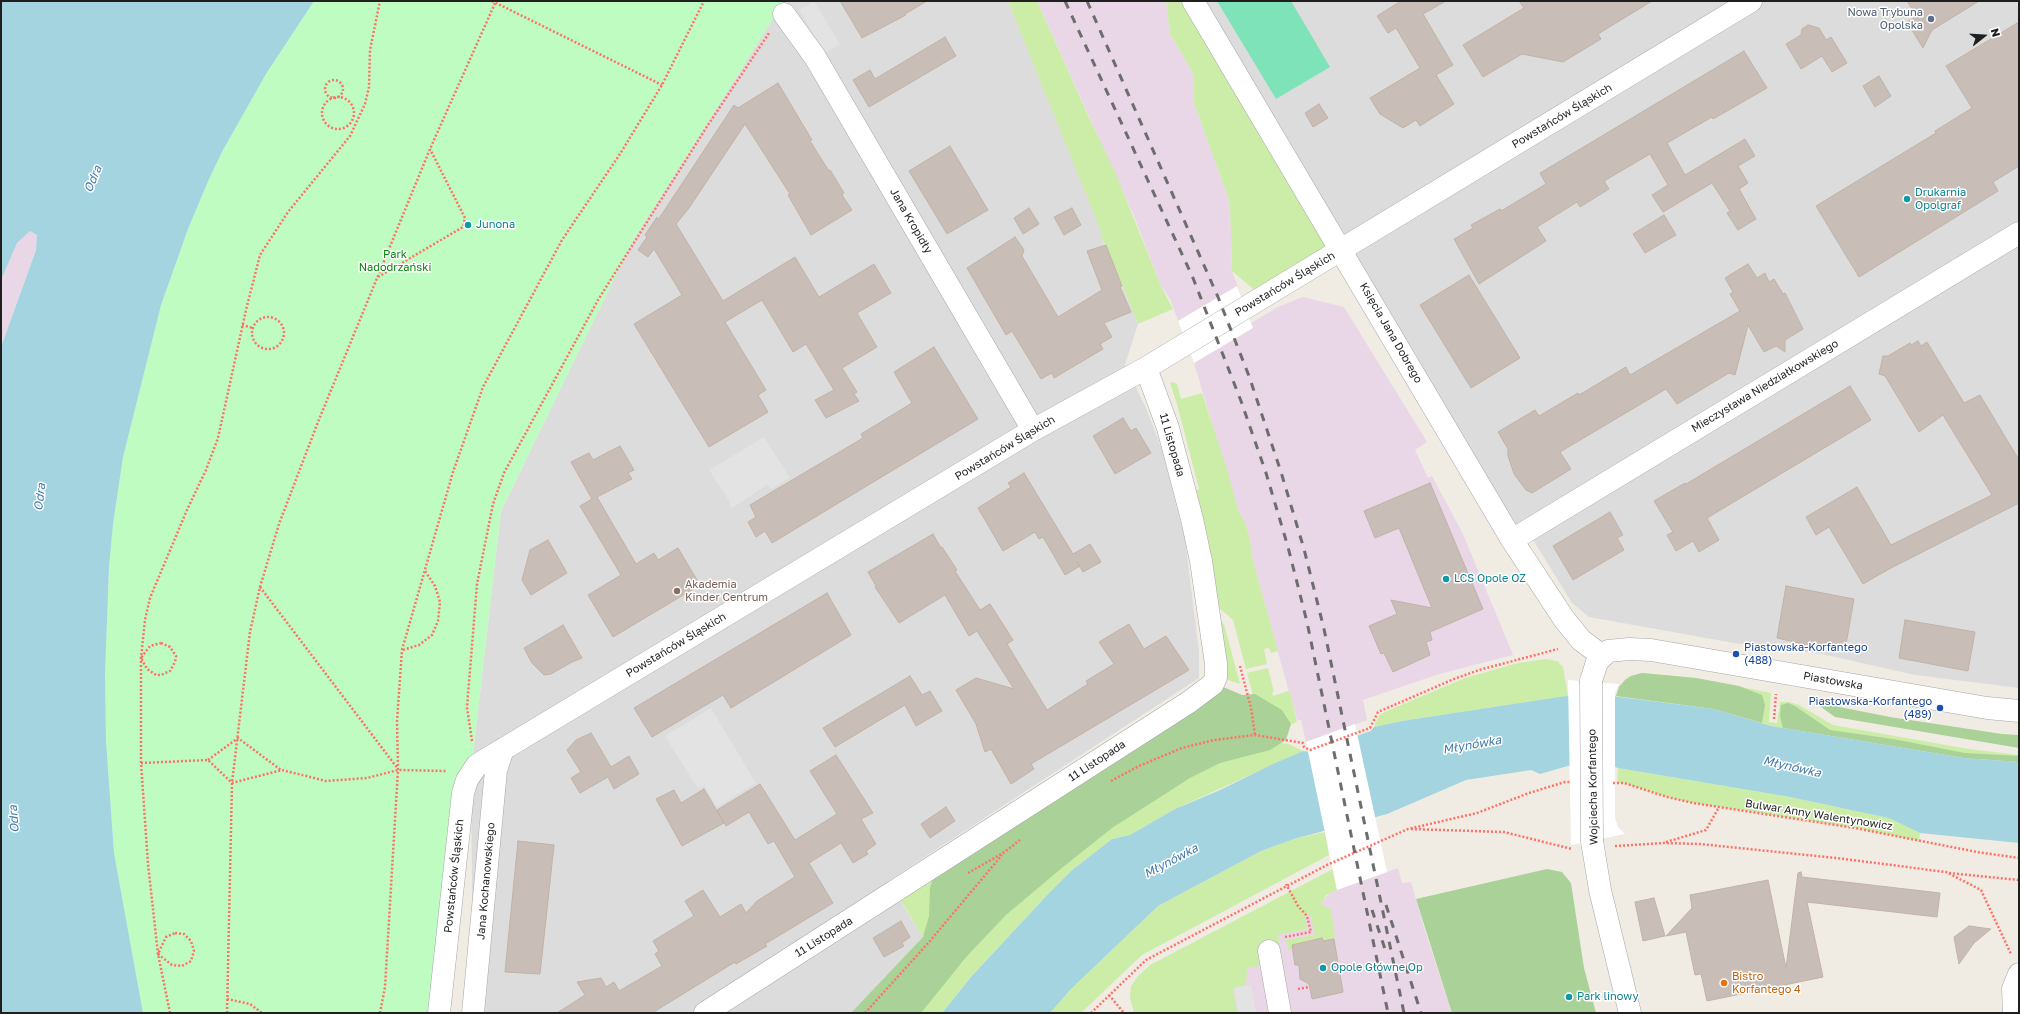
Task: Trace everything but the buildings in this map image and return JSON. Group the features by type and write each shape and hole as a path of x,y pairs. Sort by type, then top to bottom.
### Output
{"street":[{"name":"Księcia Jana Dobrego","path":"1193,1 1512,540 1564,619 1581,640 1602,656"},
{"name":"Powstańców Śląskich","path":"439,1013 463,793 474,768 1033,430 1146,368 1341,249 1725,8 1751,1"},
{"name":"Jana Kropidły","path":"784,14 815,57 1033,430"},
{"name":"Mieczysława Niedziałkowskiego","path":"1512,540 2019,233"},
{"name":"11 Listopada","path":"705,1013 1189,702 1213,684 1216,677 1216,664 1201,560 1168,428 1146,368"},
{"name":"Piastowska","path":"1602,656 1608,651 1616,649 1651,650 1980,707 2019,711"},
{"name":"Wojciecha Korfantego","path":"1602,656 1594,668 1591,681 1593,845 1600,890 1630,1013"},
{"name":"Jana Kochanowskiego","path":"473,1013 496,770 503,750"},
{"path":"1269,951 1280,1013"},
{"path":"2014,1013 2015,973"}],"path":[{"path":"170,1013 158,954 148,864 141,763 141,658 150,598 187,510 206,470 218,438 242,325 254,276 264,250 288,212 350,136 365,104 369,87 370,50 380,1"},
{"path":"380,1013 385,987 398,770 397,721 402,650 453,472 483,387 562,240 620,154 662,85 704,1"},
{"path":"227,1013 232,783 250,632 260,586 279,524 318,422 430,149 495,2 662,85"},
{"path":"238,738 282,770 326,781 367,778 398,770 474,768 467,707 477,584 492,504 504,473 598,300 706,128 784,14"},
{"path":"332,98 326,94 325,88 328,83 333,80 339,82 343,87 343,93 339,97"},
{"path":"339,97 348,101 351,105 353,111 352,121 348,125 339,129 334,129 325,123 321,113 322,108 328,100 339,97"},
{"path":"352,121 356,123"},
{"path":"378,277 463,227 465,218 430,149"},
{"path":"270,317 279,321 283,325 284,335 279,345 265,348 260,346 253,338 253,328 259,319 270,317"},
{"path":"242,325 253,328"},
{"path":"402,650 419,645 432,635 438,621 440,602 435,586 424,571"},
{"path":"260,586 398,770"},
{"path":"161,643 170,647 176,656 174,667 166,674 161,675 151,673 141,658 150,646 161,643"},
{"path":"1107,783 1139,766 1182,748 1214,740 1255,736 1303,743 1304,746 1310,750 1370,728 1378,712 1479,670 1558,649"},
{"path":"1774,719 1776,690"},
{"path":"141,763 208,760 238,738"},
{"path":"208,760 232,783"},
{"path":"232,783 282,770"},
{"path":"1091,1013 1146,960 1286,884 1408,829 1477,812 1565,782"},
{"name":"Bulwar Anny Walentynowicz","path":"1617,783 1624,783 1667,797 1719,807 1855,828 1977,852 2019,858"},
{"path":"1664,843 1706,830 1719,807"},
{"path":"1408,829 1504,832 1574,849 1593,845 1664,843 1700,844 1829,857 2019,880"},
{"path":"865,1013 930,941 1003,853 1021,838"},
{"path":"1946,872 1981,890 2015,973"},
{"path":"1286,884 1298,906 1307,916"},
{"path":"175,933 184,934 191,941 194,951 191,961 182,966 172,965 158,954 166,937 175,933"},
{"path":"1109,996 1124,1013"},
{"path":"227,999 250,1004 262,1013"}],"shaded area":[{"path":"784,1 1008,1 1103,234 1101,235 1104,246 1106,245 1138,324 1125,365 1146,408 1161,447 1185,539 1199,652 1199,678 888,881 923,937 851,1013 473,1013 471,771 501,511 631,244"},
{"path":"814,1 840,44 825,53 799,10"},
{"path":"1037,1 1166,1 1170,34 1193,73 1194,103 1230,203 1232,271 1251,323 1278,307 1303,297 1344,307 1427,442 1415,450 1428,478 1432,476 1463,534 1513,655 1439,674 1363,700 1367,720 1306,742 1301,720 1297,720 1289,692 1252,557 1250,540 1245,522 1238,510 1194,363 1170,299 1161,286 1134,216"},
{"path":"1193,1 2019,1 2019,688 1915,675 1822,654 1734,643 1589,617 1572,603 1527,530 1512,540"},
{"path":"30,231 37,235 36,249 1,347 1,280 17,243"},
{"path":"764,437 790,478 771,489 768,484 731,509 730,502 709,470"},
{"path":"711,708 756,783 717,807 704,786 698,789 665,736"},
{"path":"1398,868 1402,883 1411,882 1425,931 1452,1013 1162,1013 1162,994 1307,916 1331,892"},
{"path":"1251,985 1256,1013 1238,1013 1234,988"}],"green space":[{"name":"Park Nadodrzański","path":"314,1 784,1 631,244 501,511 471,771 439,1013 143,1013 114,853 106,741 105,674 109,567 113,524 123,457 161,305 188,229 223,150 266,74"},
{"path":"1008,1 1037,1 1116,174 1161,286 1173,309 1138,324 1114,265 1112,266 1112,259 1100,235 1102,234"},
{"path":"1166,1 1193,1 1341,249 1263,297 1232,271 1230,203 1194,103 1193,73 1170,34"},
{"path":"1217,1 1291,1 1330,67 1276,99"},
{"path":"1173,382 1177,384 1181,399 1202,393 1227,469 1238,510 1245,522 1250,540 1252,557 1278,651 1271,653 1269,648 1264,649 1267,664 1246,669 1233,620 1218,607 1208,538 1196,490 1199,489 1177,404 1170,383"},
{"path":"1220,620 1224,624 1240,684 1225,679"},
{"path":"1546,659 1557,661 1563,667 1568,696 1402,721 1374,727 1379,715 1465,678 1518,663"},
{"path":"1268,668 1274,692 1272,692 1273,696 1288,691 1290,692 1297,722 1289,725 1261,724 1247,673"},
{"path":"1642,673 1696,678 1771,693 1769,722 1777,723 1780,702 1789,702 1799,705 1833,725 1969,749 2019,755 2019,762 1964,758 1771,726 1714,709 1616,696 1619,687 1625,680 1631,676"},
{"path":"1642,673 1696,678 1739,686 1762,695 1765,705 1762,723 1714,709 1616,696 1619,687 1625,680 1631,676"},
{"path":"1221,686 1242,695 1255,694 1282,710 1291,724 1286,740 1270,750 1220,763 1190,778 1112,828 1006,915 967,956 921,1013 851,1013 923,937 929,916 930,888 933,878"},
{"path":"1814,702 1890,717 2002,734 2019,735 2019,748 1835,717"},
{"path":"1788,703 1795,706 1830,730 1893,739 1965,753 2019,756 2019,762 1964,758 1783,728 1780,716 1781,705"},
{"path":"1246,739 1289,744 1303,751 1175,809 1130,835 1112,839 1071,871 1050,892 971,977 942,1013 851,1013 923,937 898,896 953,861"},
{"path":"1618,768 1790,797 1890,818 1920,833 1919,841 1855,828 1693,803 1667,797 1624,783 1617,783"},
{"path":"1325,832 1329,855 1142,955 1081,1013 1050,1013 1071,989 1158,906 1261,851 1294,839"},
{"path":"1333,869 1337,890 1326,895 1321,904 1331,909 1335,938 1323,941 1322,938 1304,941 1304,943 1292,945 1293,949 1288,950 1286,940 1315,935 1310,914 1305,917 1307,929 1278,935 1286,980 1283,980 1263,965 1247,968 1246,985 1233,988 1237,1013 1134,1013 1130,998 1131,986 1138,976 1150,965"},
{"path":"1547,869 1562,872 1571,883 1584,968 1596,1013 1452,1013 1416,899"}],"water":[{"name":"Odra","path":"1,1 314,1 266,74 223,150 188,229 161,305 123,457 113,524 109,567 105,674 106,741 114,853 143,1013 1,1013 1,347 36,250 37,235 30,231 17,243 1,280"},
{"name":"Młynówka","path":"1604,695 1714,709 1771,726 1964,758 2019,762 2019,843 1920,833 1889,818 1790,797 1618,768 1605,763 1578,763 1540,774 1531,770 1466,780 1387,814 1294,839 1261,851 1158,906 1071,989 1050,1013 942,1013 971,977 1050,892 1071,871 1112,839 1130,835 1175,809 1218,791 1303,751 1310,752 1371,731 1374,727 1402,721 1566,696"}],"pier":[{"path":"1237,286 1253,328 1194,363 1178,321"},
{"path":"1568,680 1619,684 1615,693 1615,818 1618,827 1625,834 1571,845"},
{"path":"1355,724 1387,872 1337,890 1306,742"}],"railway":[{"path":"1065,1 1193,278 1241,401 1266,473 1288,547 1307,622 1388,1013"},
{"path":"1087,1 1218,297 1249,376 1281,472 1304,549 1324,629 1404,1013"},
{"path":"1386,905 1421,1013"},
{"path":"1372,910 1387,955"}],"place":[{"name":"Nowa Trybuna Opolska","path":"1931,19"},
{"name":"Drukarnia Opolgraf","path":"1907,199"},
{"name":"Junona","path":"468,225"},
{"name":"LCS Opole OZ","path":"1446,579"},
{"name":"Akademia Kinder Centrum","path":"677,591"},
{"name":"Piastowska-Korfantego (488)","path":"1736,654"},
{"name":"Piastowska-Korfantego (489)","path":"1940,708"},
{"name":"Opole Główne Op","path":"1323,968"},
{"name":"Bistro Korfantego 4","path":"1724,983"},
{"name":"Park linowy","path":"1569,997"}]}
